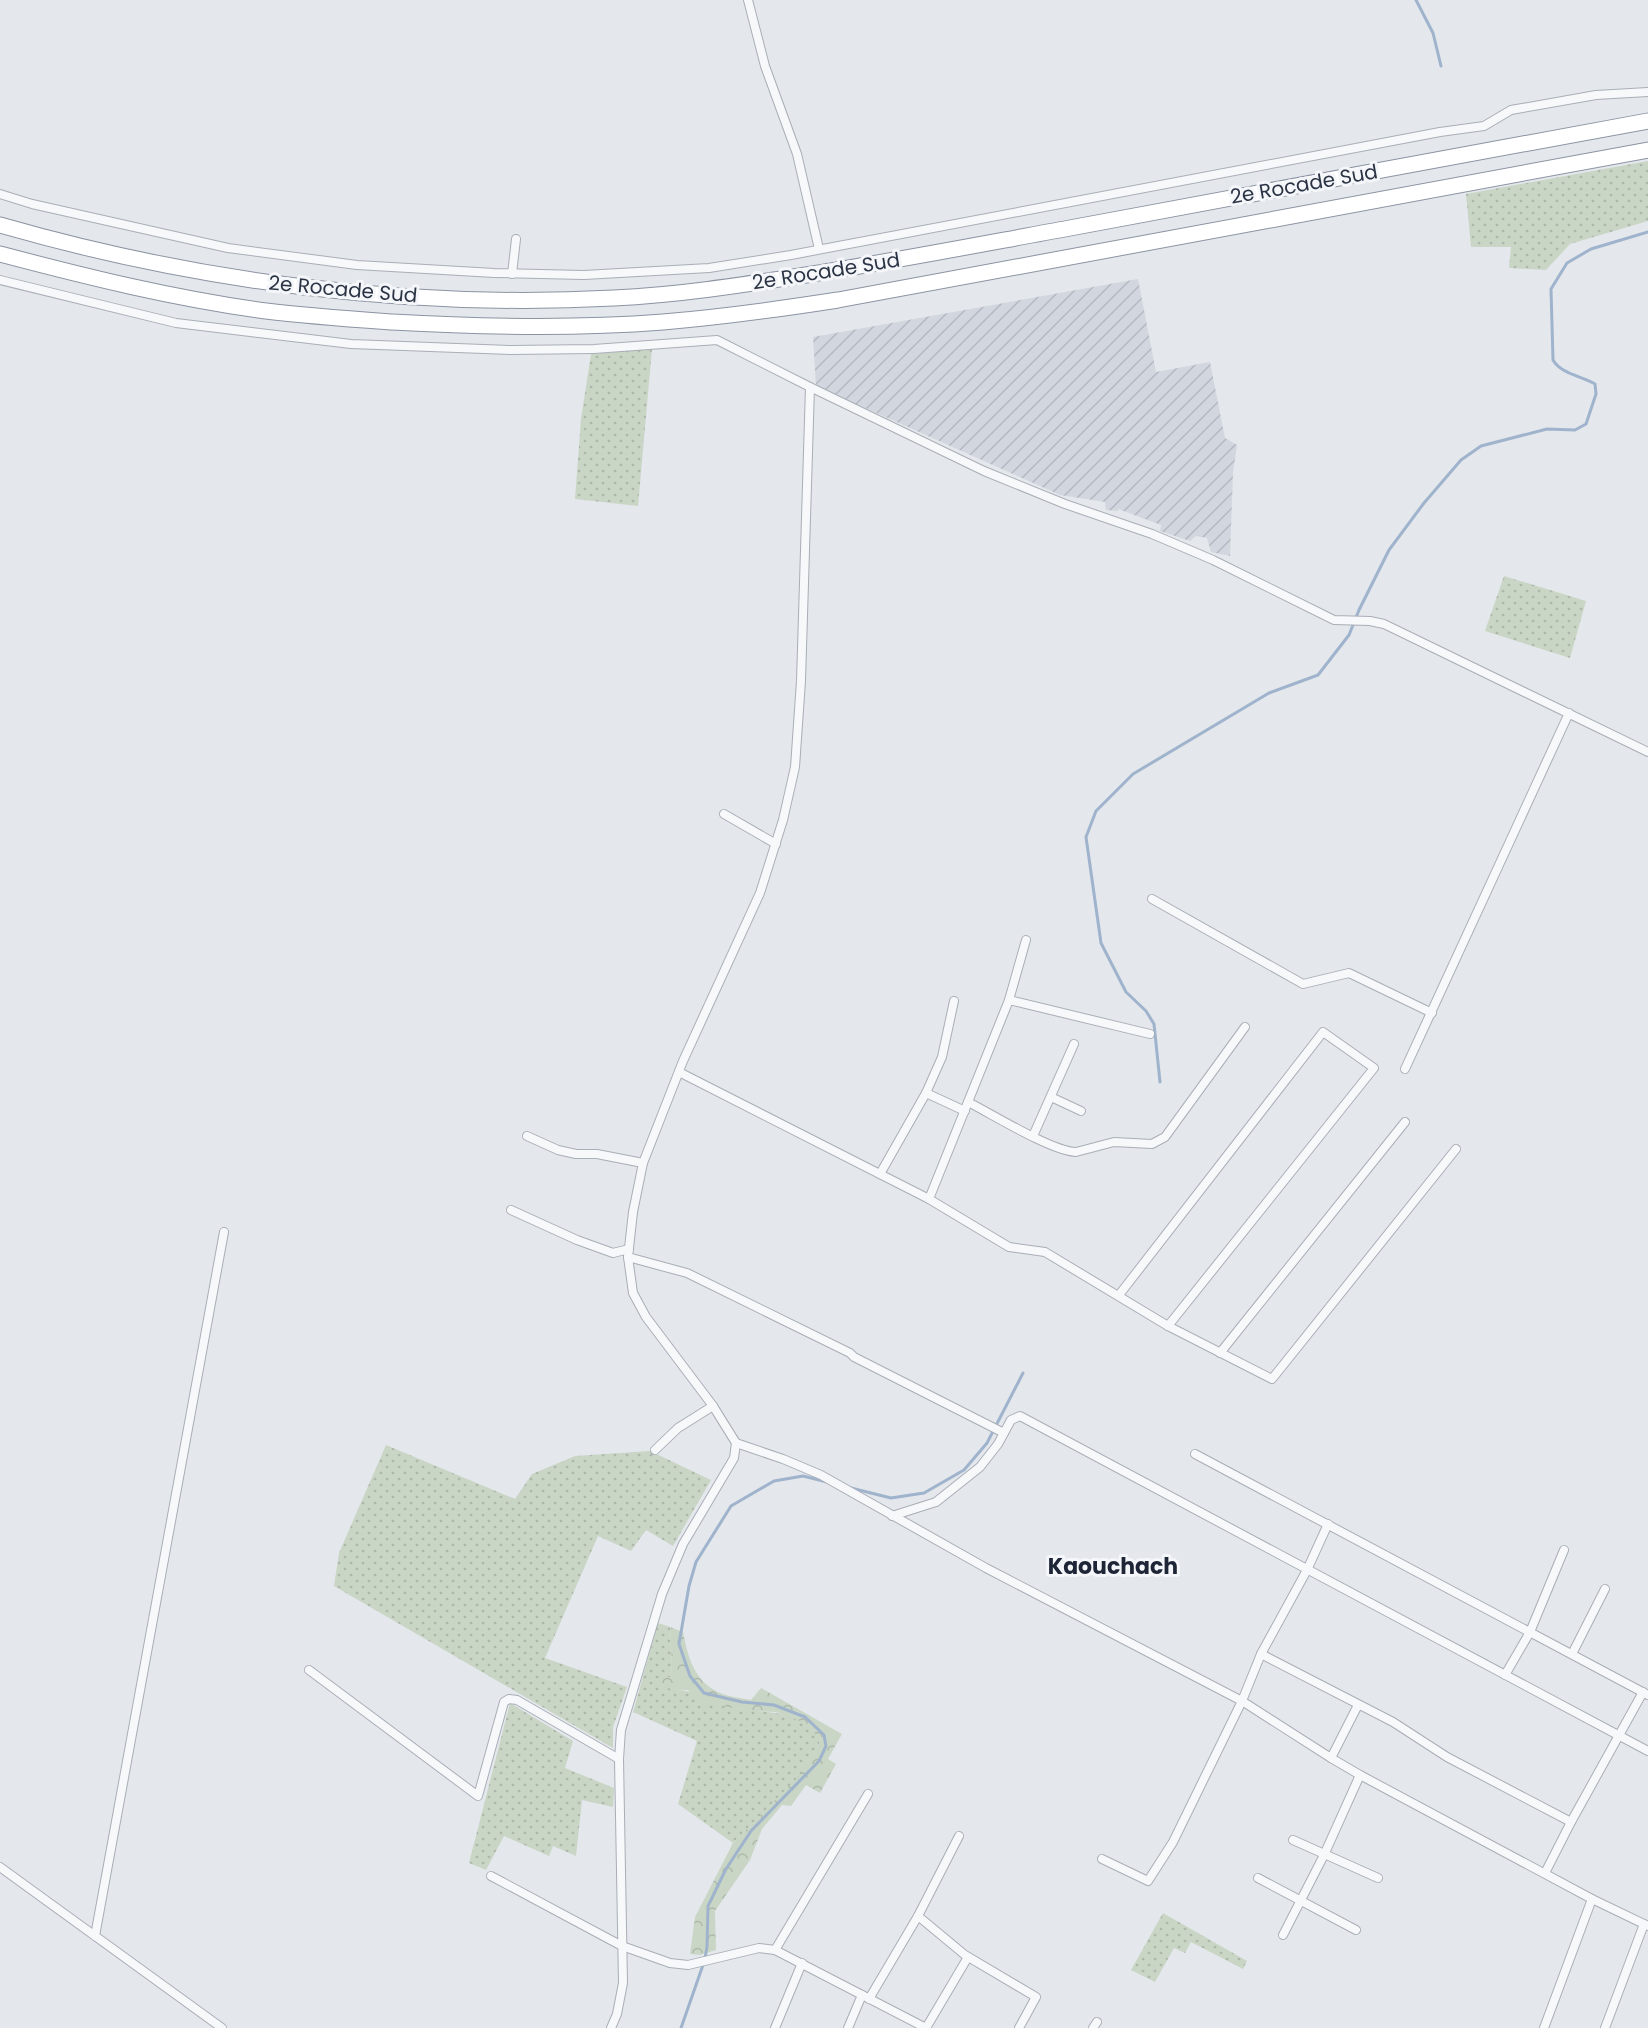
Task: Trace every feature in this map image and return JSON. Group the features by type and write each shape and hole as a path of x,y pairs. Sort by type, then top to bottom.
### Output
{"highway":[{"name":"2e Rocade Sud","path":"0,225 165,265 316,288 461,298 612,299 695,292 912,258 1648,121"},
{"name":"2e Rocade Sud","path":"0,254 165,293 265,311 465,326 556,327 661,322 748,314 838,300 1648,150"}],"street":[{"path":"748,0 765,66 796,154 819,249"},
{"path":"0,194 32,204 228,248 357,265 512,274 584,275 709,268 1440,132 1484,126 1510,110 1596,96 1648,92"},
{"path":"512,274 516,239"},
{"path":"0,280 176,322 351,344 511,350 594,349 717,340 984,471 1192,551 1334,621 1370,621 1384,624 1648,752"},
{"path":"810,387 801,681 795,767 783,820 760,893 679,1072 643,1163 633,1212 628,1253 633,1293 646,1317 713,1406 736,1443 821,1475 857,1494 1006,1579 1242,1701 1360,1775 1592,1899 1646,1925 1605,2028"},
{"path":"1405,1069 1569,712"},
{"path":"724,814 776,844"},
{"path":"1152,899 1303,984 1349,973 1432,1013"},
{"path":"929,1199 1009,1000 1026,940"},
{"path":"1009,1000 1150,1034"},
{"path":"880,1174 926,1093 942,1057 954,1001"},
{"path":"968,1102 1069,1152 1114,1142 1152,1144 1165,1137 1245,1027"},
{"path":"1119,1295 1323,1032 1374,1068 1168,1326"},
{"path":"1033,1136 1074,1044"},
{"path":"679,1072 929,1199 1009,1247 1045,1252 1168,1326 1272,1379 1456,1149"},
{"path":"926,1093 965,1111"},
{"path":"1051,1097 1081,1111"},
{"path":"1220,1353 1405,1122"},
{"path":"527,1136 558,1150 643,1163"},
{"path":"511,1210 577,1240 613,1253 628,1253 687,1273 850,1353 1004,1433"},
{"path":"95,1936 224,1232"},
{"path":"655,1450 678,1428 713,1406"},
{"path":"892,1516 936,1502 980,1467 1011,1420 1020,1416 1648,1751"},
{"path":"611,2028 617,2014 623,1983 621,1730 662,1594 683,1544 734,1458 736,1443"},
{"path":"1195,1454 1646,1693 1618,1736 1545,1873"},
{"path":"1102,1859 1148,1881 1173,1842 1242,1701 1261,1654 1307,1570 1328,1524"},
{"path":"1505,1675 1530,1632 1564,1550"},
{"path":"1572,1654 1605,1589"},
{"path":"1261,1654 1393,1722 1447,1757 1571,1822"},
{"path":"309,1670 478,1796 504,1702 509,1699 517,1700 620,1759"},
{"path":"1331,1758 1359,1705"},
{"path":"1283,1935 1324,1855 1360,1775"},
{"path":"775,1950 868,1794"},
{"path":"848,2028 865,1997 918,1916 959,1836"},
{"path":"1293,1840 1378,1878"},
{"path":"0,1867 222,2028"},
{"path":"491,1876 622,1946 670,1963 688,1965 759,1948 775,1950 926,2028 968,1957"},
{"path":"1258,1878 1356,1930"},
{"path":"1544,2028 1592,1899"},
{"path":"918,1916 968,1957 1036,1997 1018,2028"},
{"path":"775,2028 802,1963"}],"shaded area":[{"path":"1138,279 1156,372 1210,362 1225,438 1237,445 1233,473 1230,556 1211,552 1207,538 1196,536 1190,541 1160,531 1161,525 1118,509 1118,511 1106,510 1105,502 1060,495 816,386 813,337"}],"green space":[{"path":"1648,161 1648,221 1570,244 1546,270 1509,268 1511,247 1471,247 1466,194"},
{"path":"652,349 638,506 575,499 581,419 591,354"},
{"path":"1504,576 1586,601 1570,658 1485,631"},
{"path":"386,1445 515,1499 532,1474 575,1456 650,1451 711,1480 673,1546 646,1530 631,1551 598,1536 545,1658 627,1687 613,1727 613,1748 334,1586 339,1553"},
{"path":"658,1623 670,1627 672,1666 670,1678 677,1691 696,1693 726,1706 796,1718 809,1726 821,1740 802,1774 733,1843 678,1804 697,1741 633,1712"},
{"path":"670,1627 683,1632 694,1669 713,1690 751,1700 761,1688 842,1734 828,1759 836,1764 820,1793 806,1785 791,1806 782,1805 762,1829 750,1860 715,1911 716,1950 700,1955 690,1954 695,1917 733,1843 801,1774 821,1740 805,1723 776,1712 749,1711 700,1702 688,1690 677,1691 659,1685 660,1676 670,1677 672,1666"},
{"path":"510,1703 573,1741 565,1768 614,1788 613,1807 582,1800 576,1856 553,1846 549,1856 504,1836 486,1870 469,1863"},
{"path":"1163,1913 1247,1961 1243,1969 1191,1942 1185,1953 1174,1948 1155,1982 1131,1970"}],"waterway":[{"path":"1416,0 1433,33 1441,66"},
{"path":"1160,1082 1154,1024 1146,1011 1126,992 1101,943 1086,837 1096,811 1133,774 1269,693 1318,675 1349,635 1389,550 1424,503 1461,460 1481,446 1547,429 1575,430 1586,424 1596,394 1595,384 1566,372 1553,360 1551,289 1567,263 1591,249 1648,232"},
{"path":"851,1488 891,1498 924,1493 964,1470 987,1443 1023,1373"},
{"path":"705,1958 708,1906 726,1869 751,1831 819,1761 826,1746 824,1735 805,1717 774,1705 742,1702 704,1693 690,1676 679,1644 689,1586 696,1562 731,1506 774,1481 803,1476 827,1482"},
{"path":"681,2028 703,1965"}],"district":[{"name":"Kaouchach","path":"1113,1566"}]}
